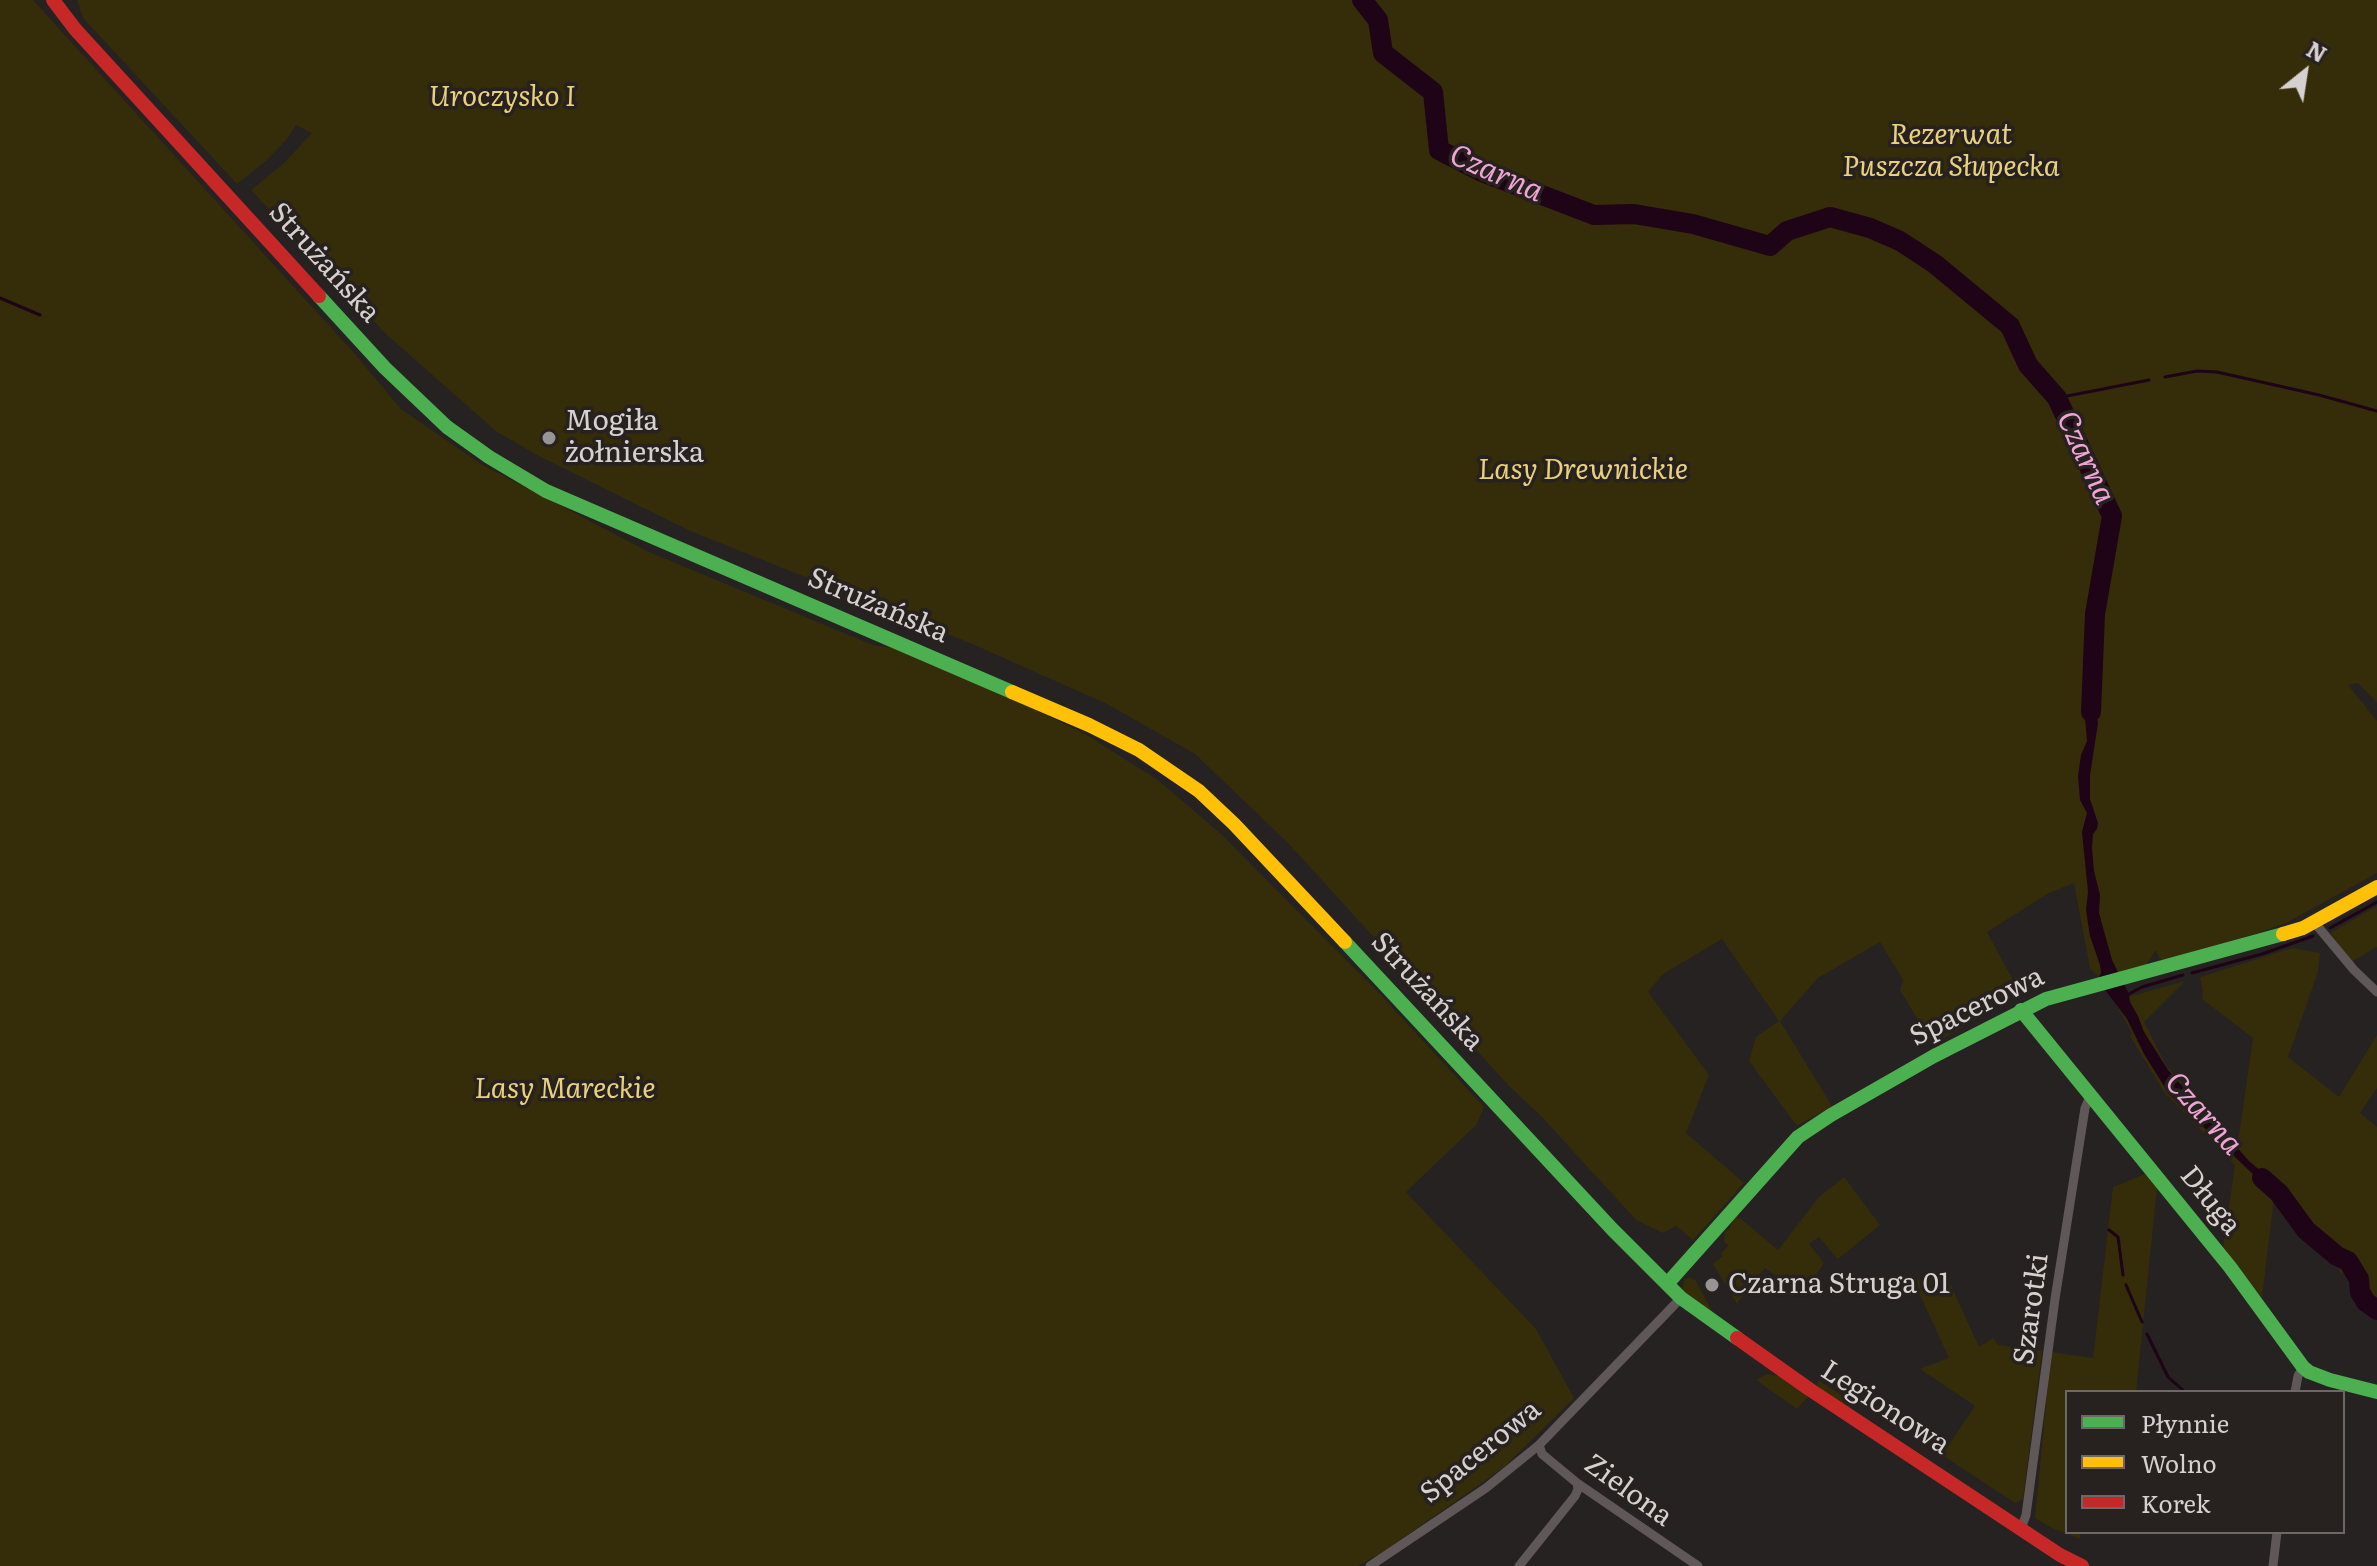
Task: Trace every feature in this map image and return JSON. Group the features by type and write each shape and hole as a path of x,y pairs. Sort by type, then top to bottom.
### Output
{"main road":[{"name":"Strużańska","path":"53,0 92,48 385,368 447,427 489,457 546,491 1089,725 1139,750 1199,791 1667,1284"},
{"name":"Spacerowa","path":"1667,1284 1798,1137 1921,1063 2021,1010 2060,995 2303,928 2377,887"},
{"name":"Długa","path":"2021,1010 2230,1267 2303,1367"},
{"name":"Legionowa","path":"1667,1284 1681,1298 1783,1371 2082,1566"},
{"path":"2303,1367 2330,1380 2377,1392"}],"street":[{"path":"2314,922 2377,992"},
{"name":"Szarotki","path":"2021,1529 2026,1515 2085,1108 2090,1097"},
{"name":"Spacerowa","path":"1370,1566 1486,1488 1539,1445 1681,1298"},
{"path":"2295,1390 2303,1367"},
{"name":"Zielona","path":"1539,1445 1542,1454 1577,1483 1698,1566"},
{"path":"1522,1565 1575,1496 1577,1483"},
{"path":"2273,1566 2277,1534"}],"green space":[{"name":"Lasy Mareckie","path":"0,0 33,0 355,354 401,409 481,464 649,552 873,645 915,651 1087,735 1158,780 1221,834 1379,993 1484,1107 1477,1124 1406,1192 1536,1329 1574,1398 1503,1468 1380,1554 1357,1566 0,1566"},
{"name":"Lasy Drewnickie","path":"77,0 2377,0 2377,703 2358,683 2348,685 2377,721 2377,873 2286,923 2163,960 2156,950 2146,965 2099,977 2090,968 2074,883 2049,893 1987,932 2020,993 1933,1045 1900,990 1903,980 1880,942 1818,978 1780,1021 1832,1106 1797,1126 1749,1061 1756,1037 1779,1021 1722,939 1663,974 1648,992 1709,1075 1686,1133 1744,1183 1693,1240 1676,1226 1663,1233 1636,1220 1540,1115 1509,1086 1289,844 1195,754 1107,704 970,643 688,530 497,432 387,335 251,190 284,163 312,133 296,125 267,160 237,184 83,18"},
{"path":"2377,906 2377,947 2351,962 2330,933"},
{"path":"2292,948 2320,953 2318,972 2288,1057 2339,1097 2377,1035 2377,1088 2360,1113 2377,1127 2377,1315 2356,1298 2348,1277 2340,1272 2339,1266 2319,1254 2274,1198 2262,1298 2223,1248 2235,1165 2164,1092 2130,1036 2132,1033 2114,1001 2185,981 2144,1022 2167,1067 2238,1142 2253,1038 2202,999 2200,977"},
{"path":"2145,1174 2157,1188 2136,1390 2065,1390 2065,1533 2035,1518 2051,1352 2093,1358 2113,1187"},
{"path":"1844,1177 1880,1225 1838,1259 1819,1237 1809,1244 1824,1263 1803,1295 1765,1268 1738,1302 1739,1307 1713,1264 1723,1256 1721,1254 1728,1245 1724,1241 1725,1232 1733,1220 1736,1217 1741,1219 1778,1250 1819,1197"},
{"path":"1690,1277 1696,1281 1713,1313 1682,1288 1685,1279"},
{"path":"1947,1277 1979,1347 1993,1338 1998,1345 2042,1351 2023,1499 2015,1503 1942,1455 1975,1406 1920,1369 1949,1358 1913,1280"},
{"path":"1767,1374 1780,1376 1808,1397 1797,1409 1756,1380"},
{"path":"1818,1380 1857,1405 1849,1408 1822,1390 1817,1385"}],"water":[{"path":"2090,685 2098,690 2094,705 2098,723 2090,775 2090,799 2098,823 2092,848 2100,895 2099,913 2112,960 2144,1032 2168,1070 2249,1161 2284,1191 2280,1200 2169,1094 2127,1019 2099,977 2100,965 2090,936 2086,910 2088,892 2082,832 2087,813 2080,800 2078,776 2087,741 2085,717"}],"waterway":[{"name":"Czarna","path":"1362,0 1378,20 1383,53 1433,92 1439,150 1482,172 1594,215 1634,214 1693,224 1770,246 1787,231 1830,217 1870,228 1900,241 1935,264 2010,326 2028,365 2057,398 2112,516 2095,614 2091,712"},
{"path":"0,298 40,315"},
{"path":"2165,377 2197,371 2217,372 2377,411"},
{"path":"2057,398 2149,380"},
{"path":"2330,928 2377,902"},
{"path":"2192,973 2313,936"},
{"path":"2127,995 2142,987 2183,975"},
{"name":"Czarna","path":"2262,1178 2279,1193 2306,1230 2337,1256 2348,1261 2359,1279 2360,1292 2366,1302 2377,1310"},
{"path":"2109,1230 2118,1237 2123,1275"},
{"path":"2126,1285 2142,1322"},
{"path":"2147,1334 2168,1377 2183,1390"}],"traffic: fast":[{"path":"319,296 385,368 447,427 546,491 1012,692"},
{"path":"1667,1284 1798,1137 1934,1056 2046,999 2283,934"},
{"path":"1345,942 1612,1229 1681,1298 1737,1338"},
{"path":"2021,1010 2230,1267 2303,1367 2330,1380 2377,1392"}],"traffic: slow":[{"path":"1012,692 1139,750 1199,791 1345,942"},
{"path":"2283,934 2303,928 2377,887"}],"traffic: jam":[{"path":"53,0 75,29 319,296"},
{"path":"1737,1338 2060,1555 2082,1566"}],"place":[{"name":"Mogiła żołnierska","path":"549,438"},
{"name":"Czarna Struga 01","path":"1712,1285"}],"park label":[{"name":"Uroczysko I","path":"502,98"},
{"name":"Rezerwat Puszcza Słupecka","path":"1951,152"}]}
